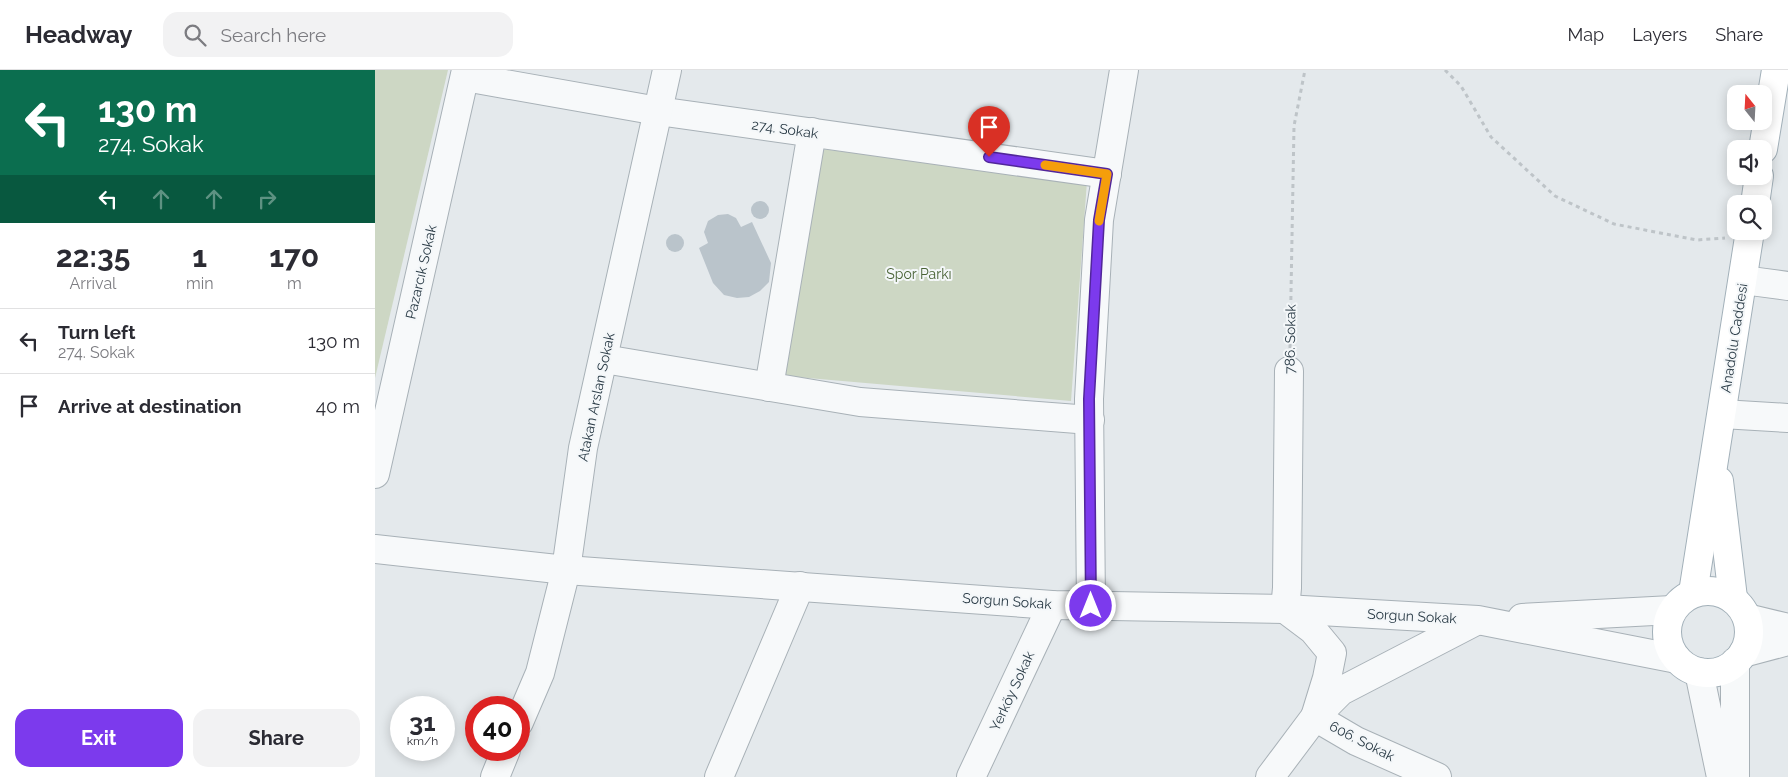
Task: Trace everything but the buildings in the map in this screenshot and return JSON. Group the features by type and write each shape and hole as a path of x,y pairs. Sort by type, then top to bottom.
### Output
{"main road":[{"path":"1764,140 1775,70"},
{"name":"Anadolu Caddesi","path":"1683,602 1722,414 1749,240"},
{"path":"1715,445 1740,608 1749,636 1739,658 1725,669 1712,672 1688,665 1670,648 1667,635 1668,622 1683,602 1706,590 1720,592 1740,608"}],"street":[{"name":"Atakan Arslan Sokak","path":"530,696 540,673 566,570 583,448 667,70"},
{"path":"1091,606 1089,399 1099,220 1124,70"},
{"name":"274. Sokak","path":"465,74 658,111 1107,174"},
{"name":"Pazarcık Sokak","path":"375,474 465,74"},
{"path":"769,387 812,132"},
{"path":"1743,280 1788,286"},
{"path":"604,359 859,402 1090,420"},
{"name":"786. Sokak","path":"1285,609 1287,588 1289,371"},
{"path":"1722,414 1788,418"},
{"name":"Sorgun Sokak","path":"375,549 566,570 1052,605 1285,609 1478,620"},
{"path":"719,777 800,586"},
{"path":"1270,777 1315,717 1341,691 1478,620 1683,602"},
{"name":"Yerköy Sokak","path":"971,777 1052,605"},
{"path":"1740,608 1788,628"},
{"path":"1285,609 1313,630 1332,653 1327,678 1315,717"},
{"path":"1478,620 1688,665 1721,777"},
{"path":"1735,777 1739,658 1788,641"},
{"name":"606. Sokak","path":"1315,717 1356,741 1437,777"},
{"path":"495,777 502,761"}],"path":[{"name":"786. Sokak","path":"1289,371 1294,126 1305,70"},
{"path":"1445,70 1461,86 1491,137 1555,196 1614,224 1697,240 1727,237"}],"green space":[{"path":"375,70 448,70 375,378"},
{"name":"Spor Parkı","path":"821,149 1087,181 1071,401 785,376"}],"slow traffic":[{"path":"1045,165 1107,174 1099,221"}],"route":[{"path":"989,157 1107,174 1099,220 1089,399 1091,606"}]}
